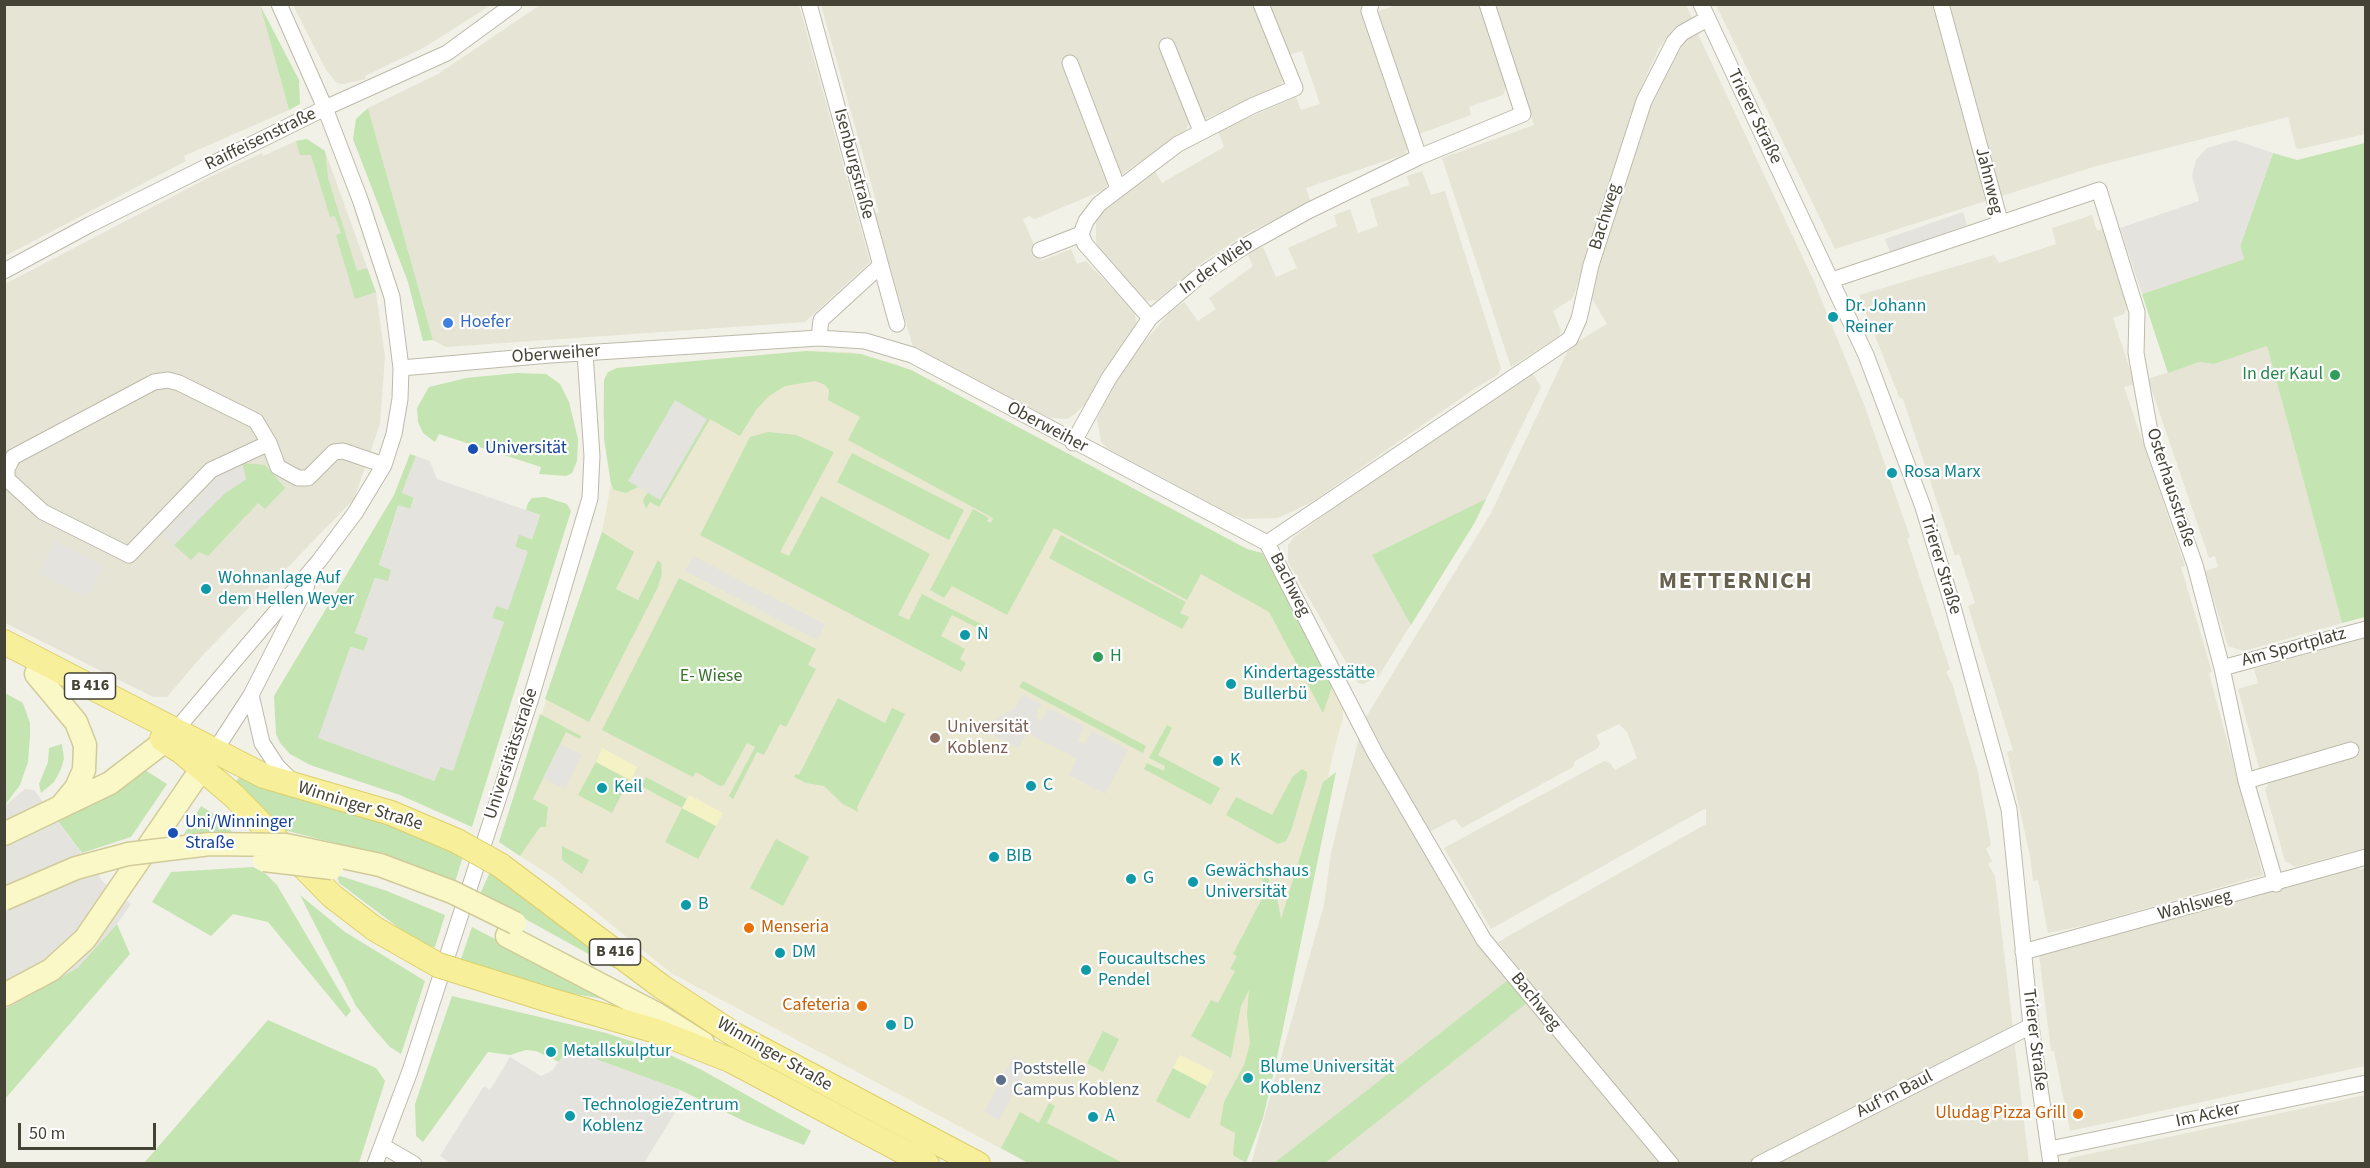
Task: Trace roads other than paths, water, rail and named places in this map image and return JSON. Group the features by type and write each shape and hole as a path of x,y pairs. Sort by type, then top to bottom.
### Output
{"main road":[{"name":"Winninger Straße","path":"4,642 208,760 391,813 457,841 500,865 653,981 735,1035 978,1164"},
{"name":"Winninger Straße","path":"4,658 170,736"},
{"path":"36,674 76,722 85,745 86,765 80,781 61,806"},
{"path":"4,834 110,783 170,736"},
{"name":"Winninger Straße","path":"208,760 234,796 333,896 375,929 438,965 656,1030 730,1060 927,1164"},
{"path":"4,995 28,984 66,958 85,939 208,760"},
{"path":"4,899 76,868 128,854 210,844 286,845 380,865 452,892 730,1060"},
{"path":"4,915 75,883 128,869 210,860 283,860 328,867 389,884 511,929 678,1011 735,1035"}],"street":[{"path":"170,736 319,561 355,513 384,465 394,434 400,399 401,368 397,315 392,297 361,202 325,108 279,4"},
{"name":"Raiffeisenstraße","path":"4,271 91,224 325,108 447,53 514,4"},
{"name":"Isenburgstraße","path":"809,4 897,324"},
{"path":"1040,250 1082,234 1091,212 1154,160 1201,131 1295,88 1261,4"},
{"path":"1371,4 1369,11 1419,157"},
{"name":"In der Wieb","path":"1073,443 1109,378 1150,318 1191,283 1245,246 1300,216 1419,157 1523,114 1487,4"},
{"name":"Jahnweg","path":"1832,280 2000,221 1941,4"},
{"name":"Trierer Straße","path":"1704,12 1866,355 1916,487 1981,699 2009,809 2031,1026 2050,1156"},
{"name":"Bachweg","path":"1671,1164 1484,940 1375,753 1267,543 1570,339 1579,319 1584,291 1644,101 1674,42 1704,12"},
{"path":"1167,46 1201,131"},
{"path":"1070,63 1118,188"},
{"name":"Osterhausstraße","path":"2000,221 2099,190 2137,312 2136,353 2152,442 2195,565 2222,668 2246,781 2276,884"},
{"path":"1082,234 1095,257 1150,318"},
{"path":"819,338 821,320 881,264"},
{"name":"Oberweiher","path":"401,368 819,338 865,340 912,355 1073,443 1267,543"},
{"name":"Universitätsstraße","path":"375,1164 383,1146 530,701 590,498 592,456 585,353"},
{"path":"269,443 211,470 129,555 110,548 43,512 8,479 7,469 13,457 154,382 168,380 256,421 269,443 278,468 298,478 308,478 329,456 343,451 384,465"},
{"path":"208,760 251,695 319,561"},
{"name":"Am Sportplatz","path":"2222,668 2366,629"},
{"path":"251,695 255,724 266,750 277,766 302,789"},
{"path":"2246,781 2351,750"},
{"name":"Wahlsweg","path":"2023,952 2276,884 2366,857"},
{"name":"Auf'm Baul","path":"1759,1164 2031,1026"},
{"name":"Im Acker","path":"2050,1156 2366,1083"},
{"path":"383,1146 414,1164"}],"place":[{"name":"Dr. Johann Reiner","path":"1833,317"},
{"name":"Hoefer","path":"448,323"},
{"name":"In der Kaul","path":"2335,375"},
{"name":"Universität","path":"473,449"},
{"name":"Rosa Marx","path":"1892,473"},
{"name":"Wohnanlage Auf dem Hellen Weyer","path":"206,589"},
{"name":"N","path":"965,635"},
{"name":"H","path":"1098,657"},
{"name":"Kindertagesstätte Bullerbü","path":"1231,684"},
{"name":"Universität Koblenz","path":"935,738"},
{"name":"K","path":"1218,761"},
{"name":"C","path":"1031,786"},
{"name":"Keil","path":"602,788"},
{"name":"Uni/Winninger Straße","path":"173,833"},
{"name":"BIB","path":"994,857"},
{"name":"G","path":"1131,879"},
{"name":"Gewächshaus Universität","path":"1193,882"},
{"name":"B","path":"686,905"},
{"name":"Menseria","path":"749,928"},
{"name":"DM","path":"780,953"},
{"name":"Foucaultsches Pendel","path":"1086,970"},
{"name":"Cafeteria","path":"862,1006"},
{"name":"D","path":"891,1025"},
{"name":"Metallskulptur","path":"551,1052"},
{"name":"Blume Universität Koblenz","path":"1248,1078"},
{"name":"Poststelle Campus Koblenz","path":"1001,1080"},
{"name":"Uludag Pizza Grill","path":"2078,1114"},
{"name":"TechnologieZentrum Koblenz","path":"570,1116"},
{"name":"A","path":"1093,1117"}],"district":[{"name":"METTERNICH","path":"1736,583"}],"park label":[{"name":"E- Wiese","path":"711,677"}]}
